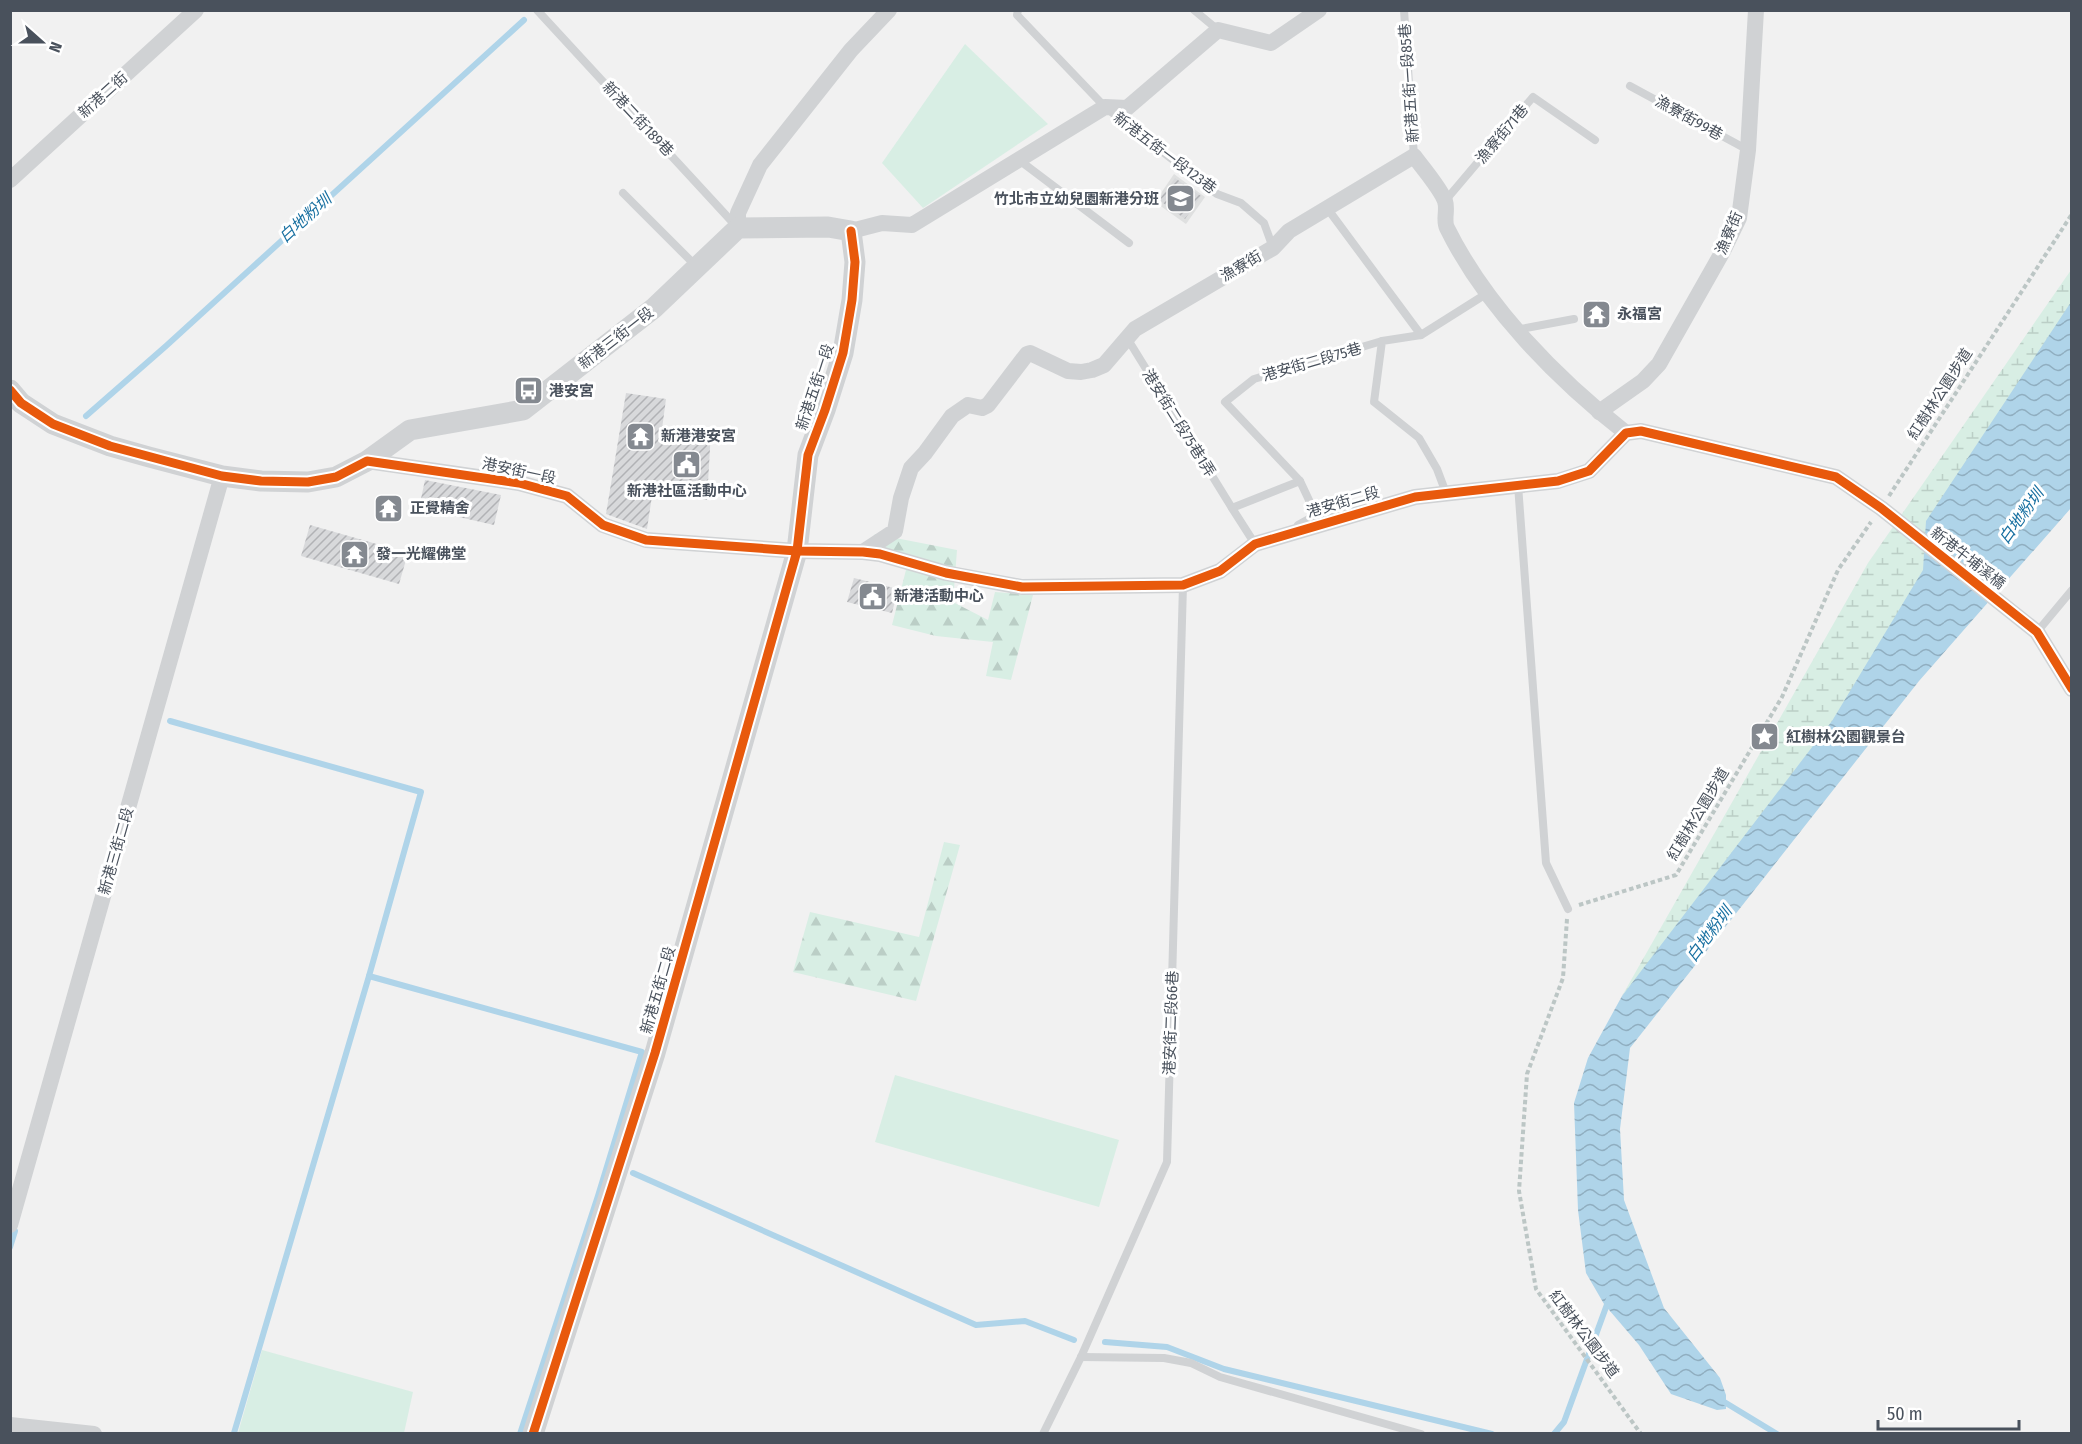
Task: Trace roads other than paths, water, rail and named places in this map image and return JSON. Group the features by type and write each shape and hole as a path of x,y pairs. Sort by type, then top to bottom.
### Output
{"street":[{"name":"新港二街","path":"10,180 196,10"},
{"path":"889,10 851,50 760,165 738,213 738,228 828,227 851,231 882,223 912,225 1105,107 1127,108 1218,30 1271,43 1319,10"},
{"name":"漁寮街","path":"1599,412 1643,381 1659,364 1712,272 1739,218 1748,150 1756,10"},
{"path":"1414,156 1445,202 1446,225 1486,294 1515,330 1599,412 1626,433"},
{"name":"漁寮街","path":"863,552 895,531 911,468 957,410 968,405 982,408 988,405 1028,354 1068,370 1081,372 1104,365 1135,329 1272,248 1289,231 1414,156"},
{"name":"新港三街一段","path":"222,476 261,481 308,482 336,477 367,461 410,430 523,410 654,308 738,228"},
{"name":"新港五街一段","path":"797,551 808,455 843,354 852,300 855,262 851,231"},
{"path":"10,390 21,403 53,424 110,446 222,476"},
{"name":"新港牛埔溪橋","path":"1626,433 1641,431 1836,477 1881,508 2037,632"},
{"name":"港安街二段","path":"797,551 880,554 946,573 1022,587 1183,585 1220,571 1255,544 1415,497 1558,481 1588,471 1626,433"},
{"name":"港安街一段","path":"367,461 519,483 567,496 603,525 646,540 797,551"},
{"name":"新港三街二段","path":"10,1225 222,476"},
{"name":"新港五街二段","path":"533,1434 656,1053 797,551"},
{"path":"2037,632 2072,688"},
{"path":"10,1425 94,1434"}],"lane":[{"name":"新港二街189巷","path":"537,10 738,228"},
{"name":"新港五街一段123巷","path":"1018,10 1017,15 1105,107 1217,194 1241,203 1264,223 1272,248"},
{"path":"1194,10 1218,30"},
{"name":"新港五街一段85巷","path":"1404,10 1414,156"},
{"name":"漁寮街99巷","path":"1630,86 1748,150"},
{"name":"漁寮街71巷","path":"1445,202 1533,97 1596,140"},
{"path":"1018,160 1129,243"},
{"path":"624,193 697,267"},
{"path":"1327,208 1421,335"},
{"path":"1446,493 1437,469 1419,438 1374,402 1382,341 1421,335 1486,294"},
{"path":"1515,330 1574,319"},
{"name":"港安街二段75巷1弄","path":"1127,338 1255,544"},
{"name":"港安街二段75巷","path":"1277,537 1316,515 1300,481 1225,402 1254,379 1382,341"},
{"path":"1232,508 1300,481"},
{"path":"1518,485 1546,863 1568,909"},
{"name":"港安街二段66巷","path":"1043,1434 1082,1357 1167,1162 1183,585"},
{"path":"2037,632 2072,590"},
{"path":"1082,1357 1164,1358 1191,1363 1220,1377 1421,1434"}],"water":[{"path":"2071,302 2071,508 1919,681 1630,1048 1620,1129 1624,1200 1664,1308 1720,1378 1726,1395 1726,1409 1717,1410 1671,1394 1639,1345 1604,1304 1586,1273 1578,1210 1574,1103 1588,1058 1622,996 1832,721 1923,570 1926,521"}],"waterway":[{"name":"白地粉圳","path":"86,416 524,20"},
{"path":"170,721 421,792 234,1433"},
{"path":"369,976 642,1052 598,1196 520,1434"},
{"path":"633,1173 976,1325 1025,1321 1074,1340"},
{"name":"白地粉圳","path":"10,1247 15,1231"},
{"path":"1554,1434 1564,1422 1609,1299"},
{"path":"1105,1342 1167,1347 1224,1369 1492,1434"},
{"name":"白地粉圳","path":"1721,1400 1777,1434"}],"place":[{"name":"竹北市立幼兒園新港分班","path":"1180,199"},
{"name":"永福宮","path":"1596,314"},
{"name":"港安宮","path":"528,391"},
{"name":"新港港安宮","path":"640,436"},
{"name":"新港社區活動中心","path":"687,464"},
{"name":"正覺精舍","path":"389,508"},
{"name":"發一光耀佛堂","path":"355,554"},
{"name":"新港活動中心","path":"873,596"},
{"name":"紅樹林公園觀景台","path":"1765,737"}]}
